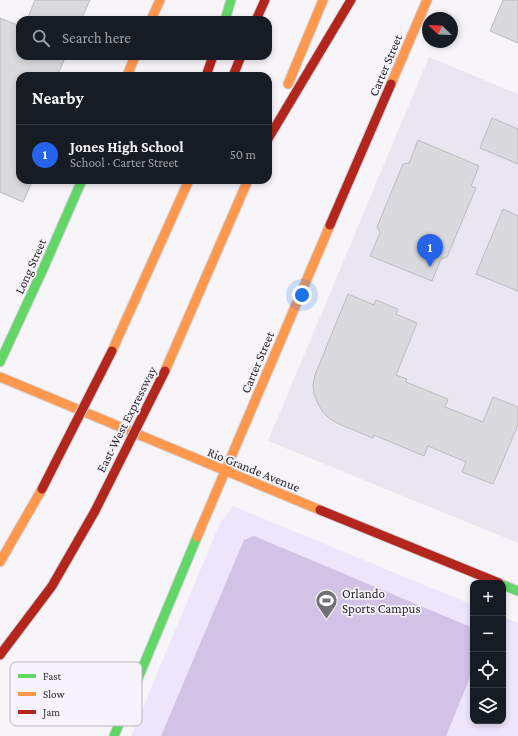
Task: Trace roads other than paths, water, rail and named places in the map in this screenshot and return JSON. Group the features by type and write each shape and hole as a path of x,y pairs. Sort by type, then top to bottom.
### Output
{"main road":[{"path":"153,16 160,0"},
{"path":"226,16 232,0"},
{"path":"258,16 265,0"},
{"path":"272,123 323,0"},
{"path":"272,132 351,0"},
{"name":"Carter Street","path":"142,669 225,471 427,0"},
{"path":"129,72 133,60"},
{"path":"207,72 212,60"},
{"path":"235,72 239,60"},
{"name":"Long Street","path":"0,362 80,184"},
{"path":"180,202 182,184"},
{"path":"0,562 42,489 112,351 187,184"},
{"name":"East-West Expressway","path":"0,655 52,586 95,511 165,371 246,184"},
{"name":"Rio Grande Avenue","path":"0,377 492,580"},
{"path":"506,586 518,591"},
{"name":"Carter Street","path":"114,736 118,726"}],"place":[{"name":"Jones High School","path":"430,267"},
{"name":"Orlando Sports Campus","path":"326,620"}]}
